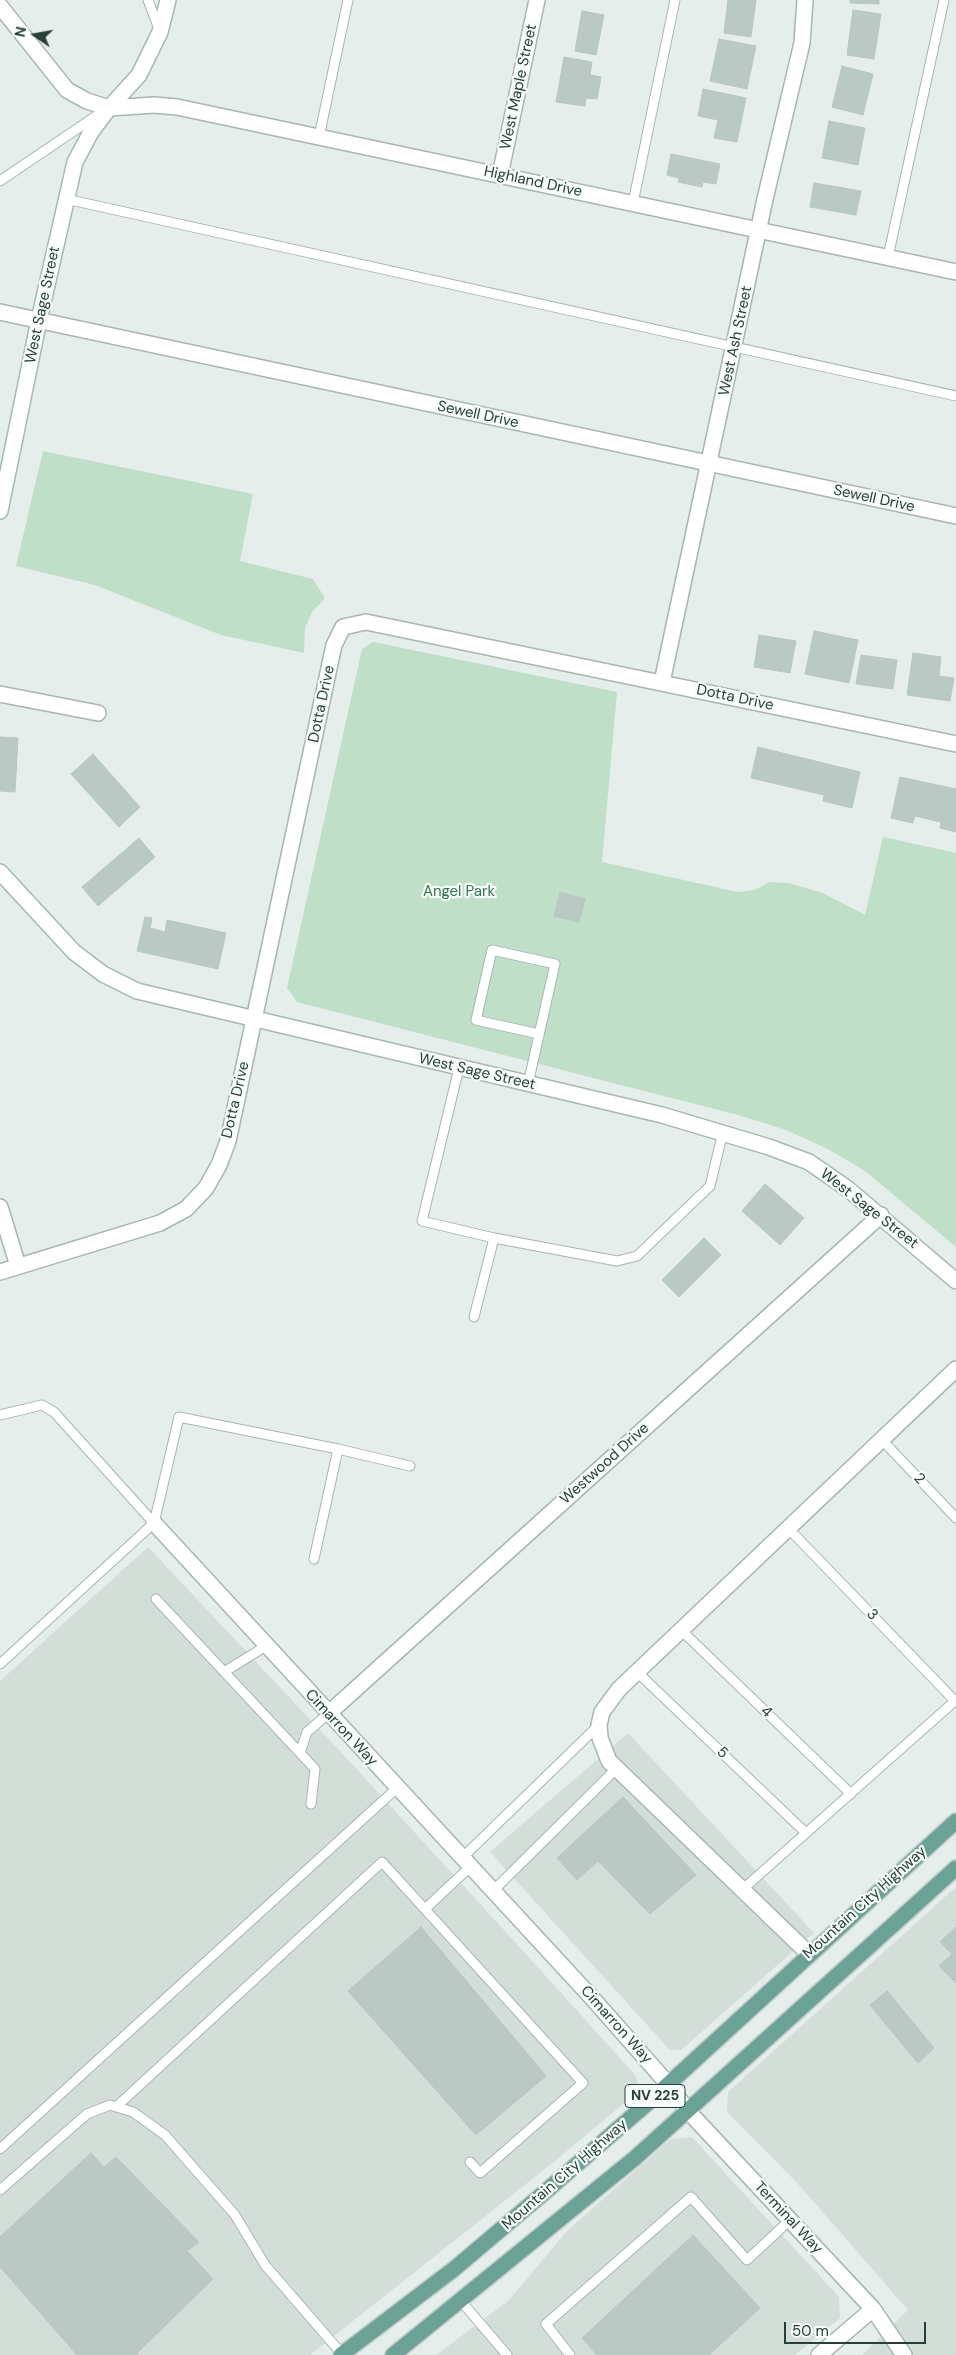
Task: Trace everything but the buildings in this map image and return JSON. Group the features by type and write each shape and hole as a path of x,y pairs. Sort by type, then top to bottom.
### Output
{"main road":[{"name":"Mountain City Highway","path":"341,2355 462,2262 546,2192 668,2084 956,1821"},
{"name":"Mountain City Highway","path":"393,2355 462,2301 635,2158 956,1868"}],"street":[{"name":"West Sage Street","path":"0,511 39,320 75,162 91,132 109,108 139,75 160,32 168,0"},
{"name":"West Maple Street","path":"500,175 537,0"},
{"name":"West Ash Street","path":"662,682 759,230 802,43 805,0"},
{"path":"0,6 67,90 88,102 109,108"},
{"name":"Highland Drive","path":"109,108 154,105 177,107 956,272"},
{"name":"Sewell Drive","path":"0,312 956,516"},
{"name":"Dotta Drive","path":"0,1272 160,1223 186,1209 206,1188 219,1165 228,1141 334,645 343,627 366,622 956,744"},
{"path":"0,694 98,713"},
{"name":"West Sage Street","path":"0,872 74,952 103,974 137,991 662,1115 723,1132 809,1162 881,1215 956,1281"},
{"path":"0,1207 18,1266"},
{"name":"Westwood Drive","path":"329,1714 881,1215"},
{"path":"809,1954 608,1761 600,1738 599,1725 602,1712 619,1688 956,1369"},
{"name":"Cimarron Way","path":"154,1523 668,2084"},
{"name":"Terminal Way","path":"668,2084 688,2110 873,2309 904,2355"},
{"path":"819,2355 873,2309"}],"lane":[{"path":"148,0 160,32"},
{"path":"319,137 348,0"},
{"path":"633,203 675,0"},
{"path":"888,257 944,0"},
{"path":"0,181 109,108"},
{"path":"66,199 956,396"},
{"path":"528,1084 555,964 492,950 476,1020 539,1034"},
{"path":"459,1068 422,1220 494,1238 617,1261 636,1256 710,1186 723,1132"},
{"path":"474,1317 494,1238"},
{"name":"Cimarron Way","path":"0,1415 42,1405 54,1412 154,1523"},
{"path":"0,1664 154,1523 179,1417 338,1449 410,1466"},
{"name":"2","path":"882,1440 956,1518"},
{"path":"314,1560 338,1449"},
{"name":"3","path":"788,1528 956,1701"},
{"path":"156,1599 315,1769 311,1804"},
{"name":"4","path":"681,1630 850,1794"},
{"path":"224,1672 266,1646"},
{"name":"5","path":"637,1672 806,1833"},
{"path":"743,1889 956,1701"},
{"path":"300,1753 307,1732 329,1714"},
{"path":"425,1909 466,1863 599,1725"},
{"path":"493,1891 617,1768"},
{"path":"0,2149 397,1788"},
{"path":"116,2107 382,1862 583,2083 480,2173 470,2162"},
{"path":"0,2190 87,2114 110,2105 133,2112 165,2135 235,2215 265,2265 341,2355"},
{"path":"570,2355 546,2324 691,2197 747,2260 790,2220"},
{"path":"462,2301 507,2355"}],"shaded area":[{"path":"148,1547 352,1764 514,1941 636,2076 639,2088 634,2095 555,2161 310,2355 0,2355 0,1681"},
{"path":"628,1733 814,1933 681,2050 670,2050 490,1852"},
{"path":"956,1887 956,2355 862,2355 908,2310 800,2186 727,2112 728,2092"},
{"path":"692,2137 839,2297 840,2318 795,2355 436,2355 508,2301 568,2230 671,2139"}],"green space":[{"path":"43,451 253,494 240,561 313,579 325,598 312,612 305,628 304,653 221,635 95,585 16,566"},
{"name":"Angel Park","path":"373,642 617,692 602,862 738,892 755,890 769,882 789,883 823,893 865,915 883,837 956,853 956,1247 865,1171 828,1149 786,1130 738,1115 297,1002 287,988 362,649"}]}
